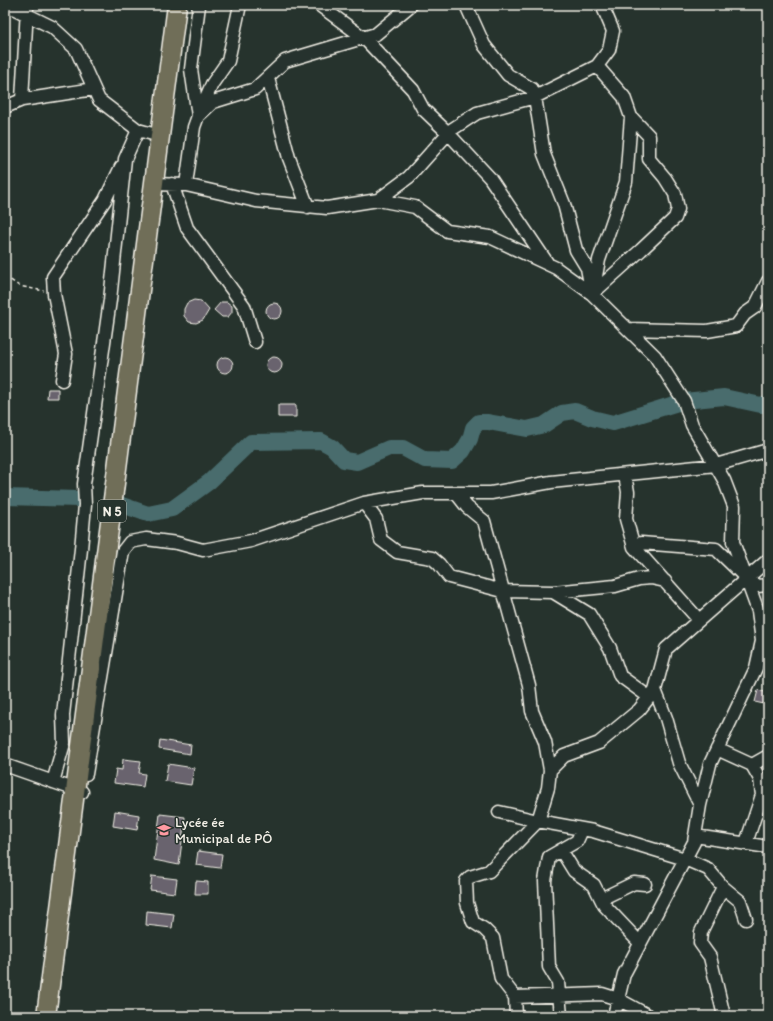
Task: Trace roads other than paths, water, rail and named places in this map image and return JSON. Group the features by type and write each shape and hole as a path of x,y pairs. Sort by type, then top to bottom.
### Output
{"highway":[{"name":"N 5","path":"46,1016 177,5"}],"street":[{"path":"8,5 27,10 52,27 76,49 99,100 138,130 160,136"},
{"path":"198,116 191,69 199,5"},
{"path":"186,185 194,127 212,84 228,61 240,5"},
{"path":"319,5 364,38 413,90 423,109 448,133 490,178 548,264"},
{"path":"198,116 213,102 255,89 285,61 376,34 411,5"},
{"path":"466,5 484,45 508,75 532,89 535,97 544,154 564,204 576,250 587,268 592,294"},
{"path":"378,200 409,177 448,133 477,113 535,97 598,66 609,50 613,31 602,5"},
{"path":"22,100 27,10"},
{"path":"592,294 599,260 626,182 631,117 624,97 598,66"},
{"path":"268,78 289,158 308,207"},
{"path":"5,108 22,100 94,89"},
{"path":"592,294 674,218 678,209 675,194 665,178 649,158 649,136 631,117"},
{"path":"62,380 66,354 54,294 53,277 105,200 138,130"},
{"path":"53,782 64,743 63,715 85,505 84,484 110,300 125,159"},
{"path":"154,184 186,185 256,202 308,207 327,208 378,200 415,207 447,231 490,237 556,268 592,294 655,356 684,401 692,425 724,480 734,506 733,542 758,611 766,640 756,668 710,764 700,805 694,842 624,974 614,1016"},
{"path":"172,184 187,228 244,306 254,342"},
{"path":"628,329 707,331 736,326 745,314 755,307 768,281"},
{"path":"5,765 83,792 123,551 130,542 146,539 177,543 202,550 251,541 364,503 423,493 491,494 551,482 716,466 768,450"},
{"path":"625,475 628,492 626,520 634,546 699,620"},
{"path":"456,493 467,507 484,520 529,685 532,711 545,742 550,770 548,788 538,821 489,871 470,877 466,881 466,903 473,922 484,929 493,938 501,979 515,997 516,1016"},
{"path":"364,503 376,519 381,540 397,552 432,558 439,564 449,577 503,591 553,592 615,586 640,579 651,578 665,581"},
{"path":"634,546 641,544 716,549 746,578 757,586 768,585"},
{"path":"550,770 564,756 599,743 639,710 652,693 666,649 768,560"},
{"path":"553,592 589,614 610,648 620,676 652,693 666,718 679,763 700,805"},
{"path":"717,749 752,766 760,779 762,795 746,843"},
{"path":"752,766 768,756"},
{"path":"499,812 582,830 685,859 708,869 723,887 740,901 746,919"},
{"path":"561,1016 558,982 549,967 545,881 549,857 577,841 582,830"},
{"path":"695,836 768,847"},
{"path":"561,850 574,871 594,885 604,905 640,943"},
{"path":"601,899 634,883 644,884"},
{"path":"723,887 701,932 700,943 710,957 724,1016"},
{"path":"515,997 559,994 602,994 618,999 649,1016"}],"waterway":[{"path":"119,504 148,514 172,509 209,482 251,442 321,441 332,447 344,460 357,462 389,448 403,448 425,460 452,461 463,451 470,439 473,428 479,422 488,422 527,429 544,425 562,413 575,411 592,418 613,423 684,401 724,397 761,405 768,403"},
{"path":"5,497 79,499"}],"place":[{"name":"Lycée ée Municipal de PÔ","path":"164,830"}]}
